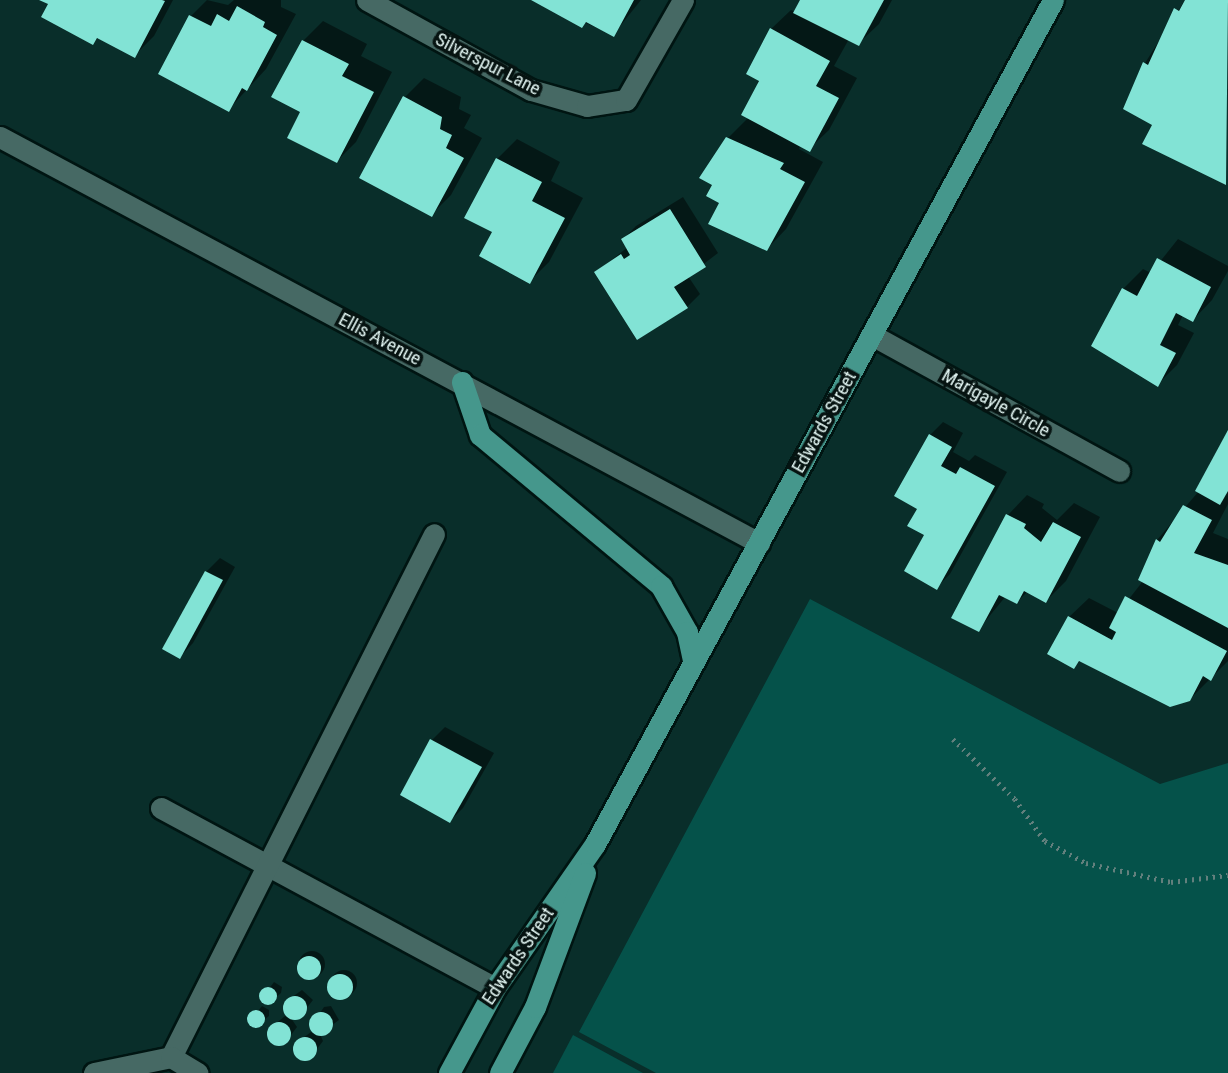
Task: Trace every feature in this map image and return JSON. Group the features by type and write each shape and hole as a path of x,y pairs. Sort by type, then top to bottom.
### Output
{"main road":[{"name":"Edwards Street","path":"449,1073 495,988 595,844 1053,0"},
{"path":"462,382 480,435 661,586 687,632 693,662"},
{"name":"Edwards Street","path":"500,1073 535,1006 595,844"}],"street":[{"name":"Silverspur Lane","path":"367,0 531,90 587,106 626,100 683,0"},
{"name":"Ellis Avenue","path":"0,137 759,543"},
{"name":"Marigayle Circle","path":"872,335 1119,471"},
{"path":"171,1057 270,866 434,534"},
{"path":"161,808 495,988"},
{"path":"94,1073 171,1057 198,1073"}],"path":[{"path":"953,739 1016,799 1045,841 1086,863 1171,882 1228,875"}],"green space":[{"path":"810,599 1160,784 1228,763 1228,1073 656,1073 579,1032"},
{"path":"573,1035 643,1073 553,1073"}],"building":[{"path":"39,0 165,1 135,58 97,38 93,45 41,17 48,4"},
{"path":"531,0 634,0 614,37 586,22 582,28"},
{"path":"800,0 884,0 859,46 793,13"},
{"path":"1185,0 1228,0 1226,185 1142,144 1152,125 1123,109 1143,62 1148,65 1174,8 1179,11"},
{"path":"237,6 265,22 263,27 277,35 247,91 242,88 229,112 158,74 189,15 211,26 217,14 229,21"},
{"path":"770,28 830,61 816,86 839,98 810,152 741,115 759,81 746,74"},
{"path":"302,40 349,64 342,76 374,92 337,163 287,138 300,112 271,97"},
{"path":"403,96 442,117 440,129 452,135 446,148 464,158 432,217 359,178"},
{"path":"726,137 784,163 780,169 805,182 767,251 708,224 719,203 706,196 712,185 699,178"},
{"path":"496,158 542,182 532,201 565,218 530,284 479,256 492,232 464,218"},
{"path":"670,209 706,267 674,287 688,308 637,340 594,272 621,254 624,259 630,255 621,239"},
{"path":"1157,258 1211,287 1193,322 1176,313 1160,345 1176,353 1158,387 1091,346 1122,288 1137,296"},
{"path":"1228,430 1228,491 1220,505 1195,491"},
{"path":"929,434 952,447 941,466 956,474 960,467 995,486 937,590 904,571 924,535 907,526 917,509 894,496"},
{"path":"1183,505 1212,520 1194,553 1228,565 1228,628 1138,580 1156,539 1160,542"},
{"path":"1006,514 1026,524 1024,528 1041,542 1053,522 1081,537 1046,603 1024,591 1017,604 999,595 979,632 951,618"},
{"path":"205,571 223,580 180,659 162,649"},
{"path":"1125,596 1227,651 1211,681 1203,676 1190,701 1170,707 1079,661 1074,669 1047,654 1068,616 1112,640 1116,632 1109,628"},
{"path":"430,739 482,767 450,823 400,795"},
{"path":"304,956 314,956 321,963 321,973 314,980 304,980 297,973 297,963"},
{"path":"340,974 349,978 353,987 349,996 340,1000 331,996 327,987 331,978"},
{"path":"268,987 274,990 277,996 274,1002 268,1005 262,1002 259,996 262,990"},
{"path":"295,996 304,999 307,1008 304,1017 295,1020 286,1017 283,1008 286,999"},
{"path":"256,1010 262,1013 265,1019 262,1025 256,1028 250,1025 247,1019 250,1013"},
{"path":"316,1012 326,1012 333,1019 333,1029 326,1036 316,1036 309,1029 309,1019"},
{"path":"274,1022 284,1022 291,1029 291,1039 284,1046 274,1046 267,1039 267,1029"},
{"path":"305,1037 314,1040 317,1049 314,1058 305,1061 296,1058 293,1049 296,1040"}]}
